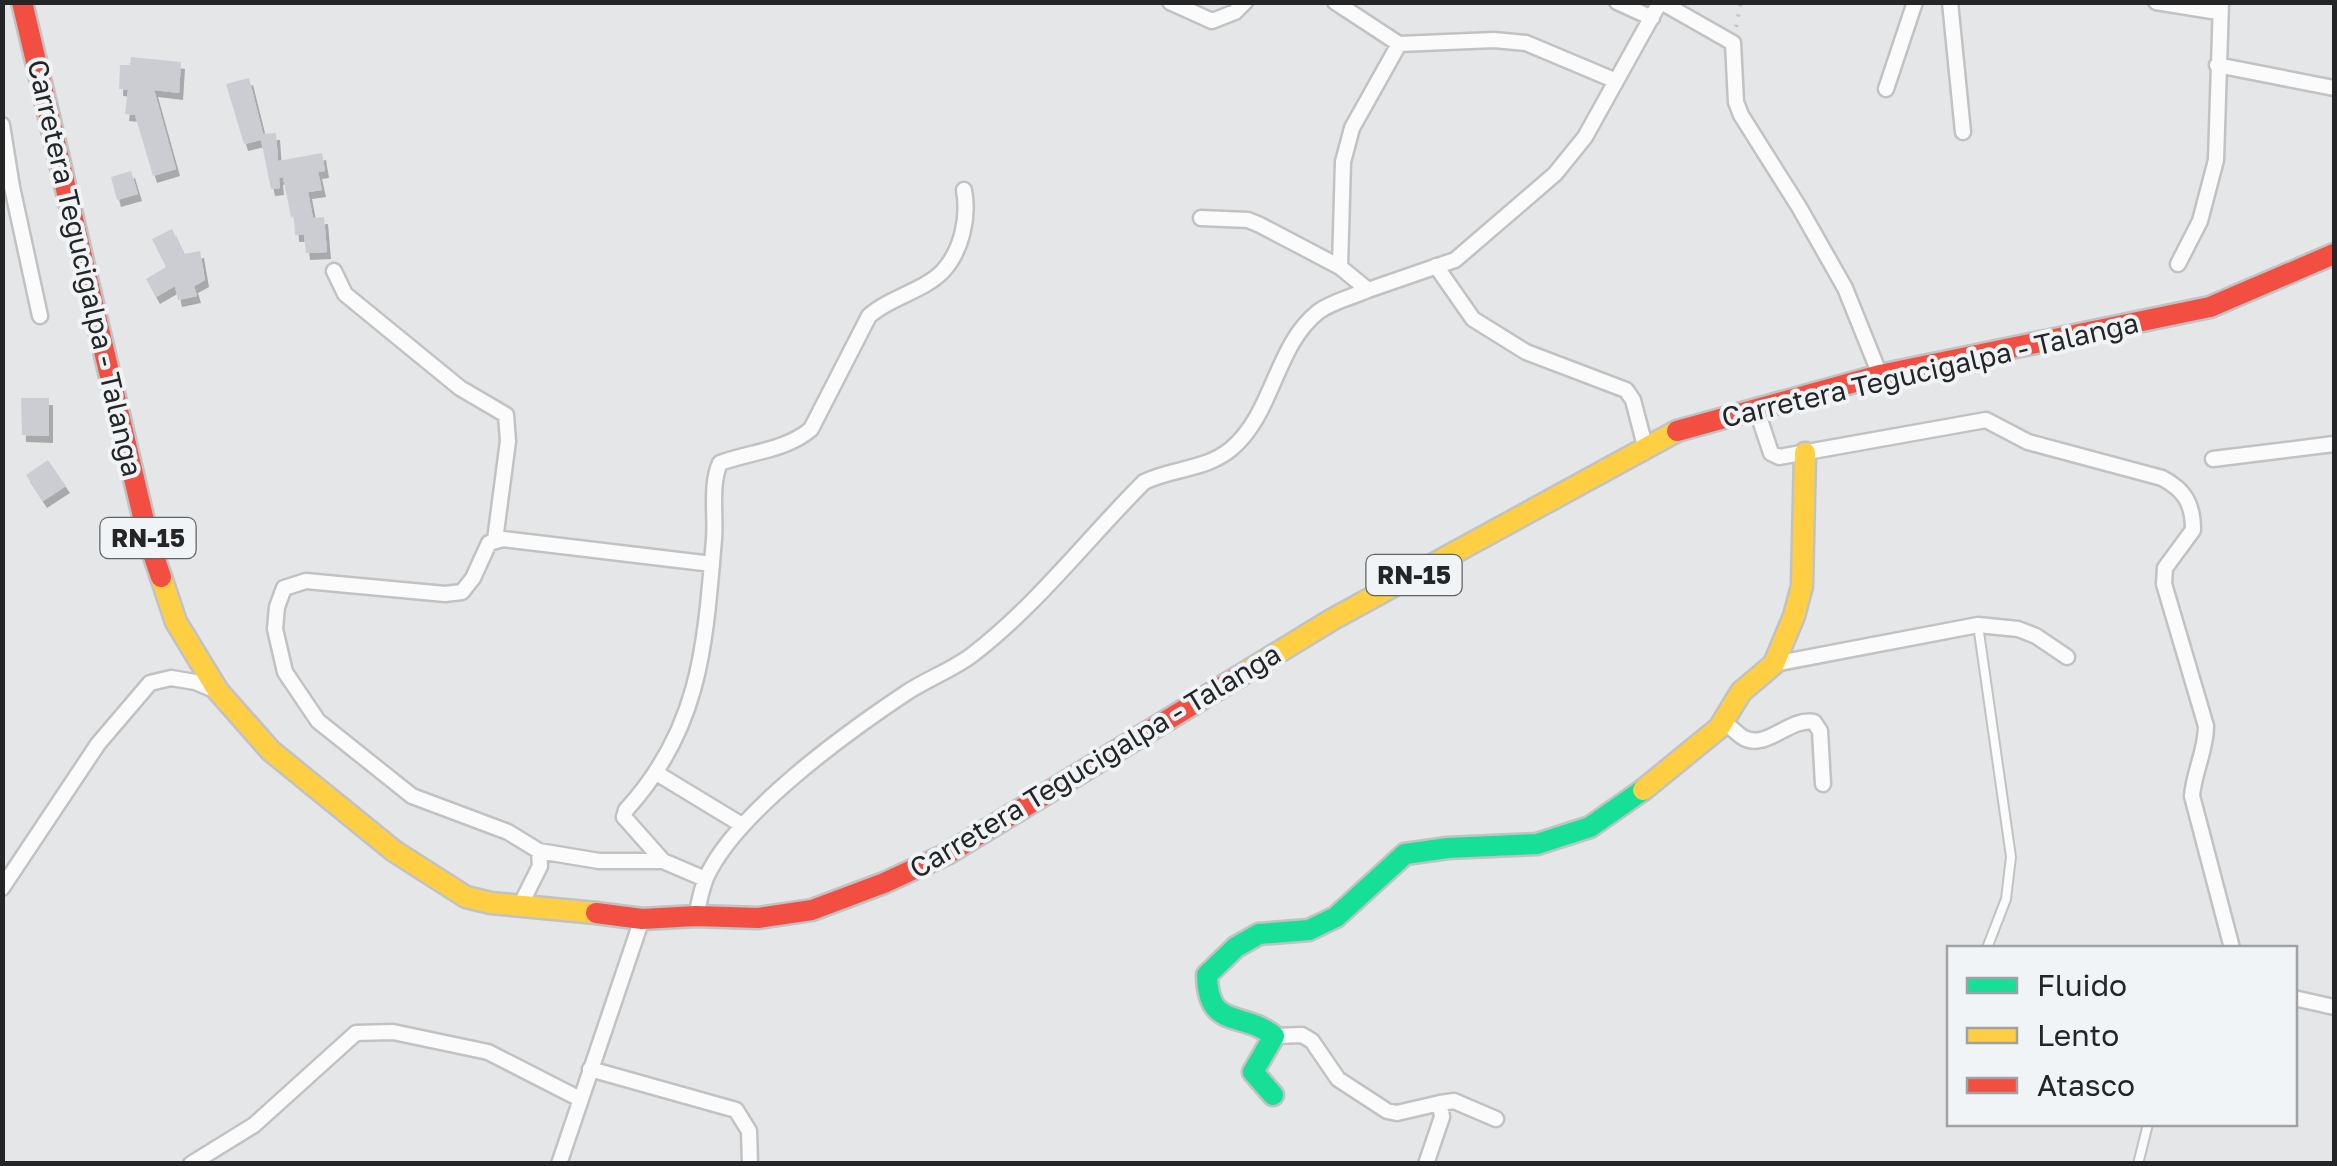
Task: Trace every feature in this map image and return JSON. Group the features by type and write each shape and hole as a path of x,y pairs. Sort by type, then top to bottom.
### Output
{"main road":[{"name":"Carretera Tegucigalpa - Talanga","path":"22,2 149,542 176,622 218,691 271,751 394,851 466,897 491,904 522,904 642,919 758,918 812,910 884,884 947,854 1333,620 1646,446 1689,426 1880,376 2210,307 2334,254"},
{"path":"1273,1094 1253,1072 1256,1060 1274,1036 1264,1026 1239,1024 1224,1016 1205,991 1206,976 1236,947 1258,934 1308,930 1336,917 1405,854 1537,844 1590,827 1625,805 1724,722 1741,692 1774,664 1794,616 1802,586 1805,453"}],"street":[{"path":"1170,2 1212,21 1235,12 1245,2"},
{"path":"1335,2 1399,44 1494,40 1526,44 1614,80"},
{"path":"1617,2 1652,18"},
{"path":"696,916 706,879 742,825 787,783 908,692 969,657 1024,610 1144,482 1162,473 1207,464 1232,448 1264,406 1302,328 1320,310 1455,260 1555,174 1586,137 1614,80 1661,2 1733,43 1736,102 1741,115 1845,288 1880,376"},
{"path":"1886,89 1914,2"},
{"path":"1950,2 1963,132"},
{"path":"2156,2 2219,7 2216,160 2200,220 2178,264"},
{"path":"1340,266 1340,196 1352,128 1399,44"},
{"path":"2217,65 2334,88"},
{"path":"2,124 40,316"},
{"path":"663,861 624,817 672,749 699,676 720,463 748,452 782,446 801,438 811,428 869,316 942,271 960,240 968,212 964,190"},
{"path":"1201,218 1248,220 1340,266 1368,290"},
{"path":"1436,266 1473,319 1526,352 1626,390 1646,446"},
{"path":"334,271 346,294 460,388 506,415 508,441 495,540"},
{"path":"1756,408 1771,453 1785,457 1986,420 2028,442 2162,478 2179,487 2193,514 2193,530 2164,568 2164,584 2206,726 2192,796 2231,946"},
{"path":"2213,458 2334,444"},
{"path":"706,879 663,861 599,861 539,851 508,832 412,796 318,721 286,672 275,630 284,588 306,581 445,594 462,592 495,540 712,564"},
{"path":"1774,664 1978,625 2036,636 2068,656"},
{"path":"2,888 98,744 150,683 171,678 218,691"},
{"path":"1724,722 1746,739 1758,740 1804,720 1814,722 1820,732 1823,784"},
{"path":"658,774 742,825"},
{"path":"522,904 540,866 539,851"},
{"path":"559,1164 642,919"},
{"path":"2297,999 2334,1007"},
{"path":"191,1164 254,1125 356,1033 393,1032 488,1052 580,1099"},
{"path":"1274,1036 1302,1035 1312,1041 1338,1079 1386,1111 1397,1114 1454,1101 1496,1119"},
{"path":"590,1070 736,1110 749,1131 750,1164"},
{"path":"1426,1164 1442,1118 1440,1103"}],"lane":[{"path":"1978,625 2012,857 2006,899 1988,946"},
{"path":"2138,1164 2148,1126"}],"path":[{"path":"1733,43 1741,2"}],"building":[{"path":"131,57 181,62 179,93 154,90 176,169 153,176 135,115 125,114 128,90 119,89 120,65 130,65"},
{"path":"249,78 263,134 276,133 278,161 322,153 325,171 318,172 322,190 308,192 313,218 324,217 327,252 306,253 304,235 295,235 283,177 279,178 280,188 271,189 261,140 244,144 226,84"},
{"path":"131,171 138,194 117,200 111,177"},
{"path":"172,229 184,254 200,251 205,280 194,286 197,296 178,300 175,286 156,297 146,279 166,267 152,239"},
{"path":"21,398 49,398 49,436 22,435"},
{"path":"48,460 66,486 43,501 26,475"}],"traffic: fast":[{"path":"1273,1095 1253,1072 1274,1036 1220,1012 1209,993 1207,975 1236,947 1259,934 1309,930 1336,917 1405,854 1537,844 1590,827 1643,790"}],"traffic: slow":[{"path":"1238,677 1333,619 1677,431"},
{"path":"1643,790 1719,728 1741,692 1774,664 1802,586 1805,453"},
{"path":"161,577 176,622 218,691 271,751 394,851 466,897 596,913"}],"traffic: jam":[{"path":"22,2 149,542 161,577"},
{"path":"1677,431 1880,375 2210,307 2334,254"},
{"path":"596,913 642,919 758,918 812,910 947,854 1238,677"}]}
